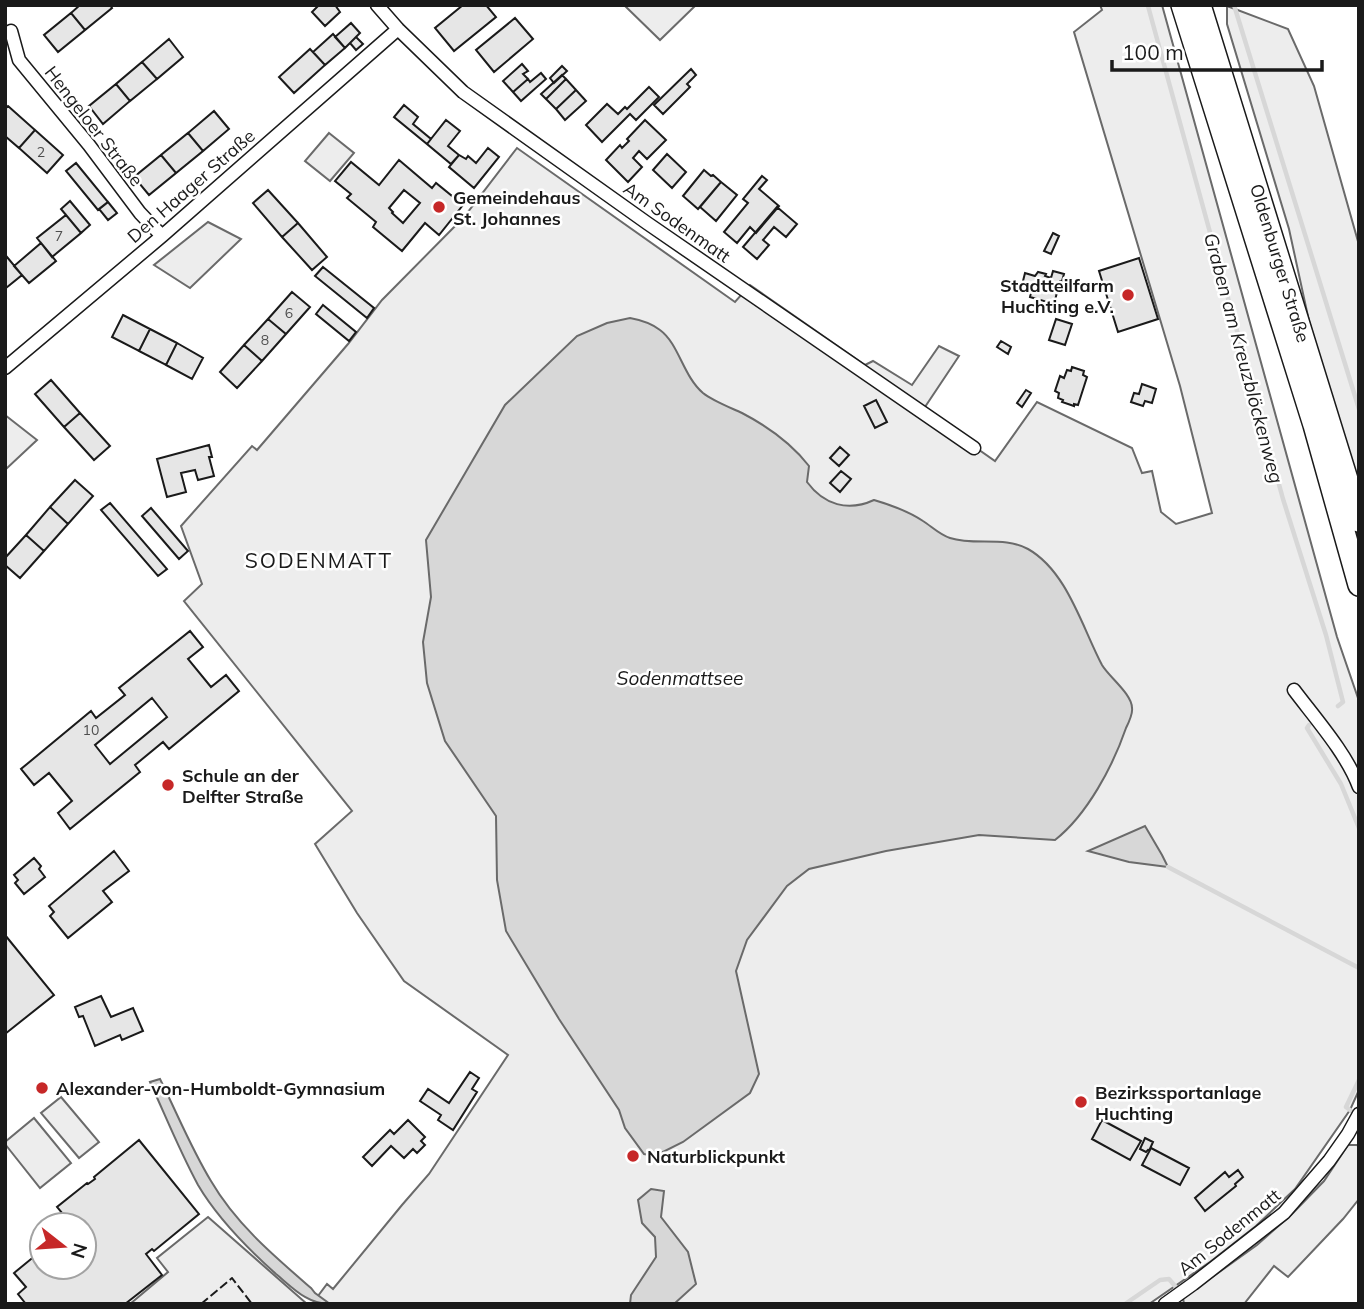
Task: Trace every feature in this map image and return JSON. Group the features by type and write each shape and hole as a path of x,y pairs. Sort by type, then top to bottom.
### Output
{"highway":[{"name":"Oldenburger Straße","path":"1182,5 1314,425 1359,584"},
{"name":"Oldenburger Straße","path":"1200,5 1359,521"},
{"path":"1214,48 1218,21 1216,5"}],"street":[{"name":"Am Sodenmatt","path":"377,5 463,92 647,223 974,448"},
{"name":"Den Haager Straße","path":"5,368 162,236 398,29"},
{"name":"Hengeloer Straße","path":"11,32 19,60 89,145 140,213 162,236"},
{"path":"1294,690 1336,747 1359,787"},
{"name":"Am Sodenmatt","path":"1165,1304 1284,1213 1329,1161 1357,1117"}],"shaded area":[{"path":"624,5 696,5 660,40"},
{"path":"1100,5 1162,5 1337,637 1359,701 1359,1090 1350,1110 1295,1189 1256,1226 1149,1304 312,1304 327,1284 333,1289 429,1174 508,1055 404,981 357,913 315,844 352,811 184,601 202,584 181,526 252,446 257,450 382,300 464,217 517,148 735,302 750,285 865,365 873,361 912,385 939,346 959,356 925,407 957,429 955,433 995,461 1037,402 1132,448 1142,473 1152,471 1161,512 1176,524 1212,513 1180,386 1074,32 1102,10"},
{"path":"1227,6 1288,29 1314,86 1359,245 1359,490 1309,321 1289,229 1227,24"},
{"path":"329,133 354,153 330,181 305,161"},
{"path":"208,222 241,239 190,288 154,265"},
{"path":"5,415 37,440 5,470"},
{"path":"61,1097 99,1142 79,1158 41,1113"},
{"path":"34,1118 71,1163 40,1188 5,1144"},
{"path":"1348,1145 1359,1147 1359,1199 1288,1277 1274,1266 1244,1304 1184,1304 1183,1298 1257,1245 1292,1214 1324,1181"},
{"path":"208,1217 307,1304 130,1304 168,1272 157,1258"}],"water":[{"name":"Sodenmattsee","path":"630,318 649,324 666,336 703,393 761,424 795,450 809,466 807,482 829,501 846,506 874,500 911,514 950,538 1019,545 1042,559 1063,585 1102,665 1128,697 1132,710 1114,758 1098,789 1078,817 1055,840 979,835 886,851 809,869 787,886 747,940 736,971 759,1074 750,1093 683,1142 655,1156 644,1154 625,1128 619,1110 559,1019 506,931 497,880 496,816 445,741 427,683 423,642 431,597 426,540 505,405 577,336 607,323"},
{"path":"1145,826 1168,867 1129,862 1088,851"},
{"path":"160,1079 204,1169 221,1197 270,1251 330,1304 314,1301 294,1290 244,1243 215,1210 191,1173 150,1082"},
{"path":"651,1189 664,1191 661,1217 688,1252 696,1284 674,1304 630,1304 631,1295 656,1257 655,1237 642,1223 638,1200"}],"building":[{"path":"80,5 110,5 112,8 85,30 71,13"},
{"path":"319,5 335,5 340,12 325,26 312,12"},
{"path":"463,5 486,5 496,17 454,51 435,28"},
{"path":"71,13 85,30 58,52 44,35"},
{"path":"515,18 533,39 494,72 476,50"},
{"path":"351,23 360,33 345,48 335,37"},
{"path":"333,34 345,48 325,65 313,52"},
{"path":"356,37 363,44 356,50 350,43"},
{"path":"169,39 183,57 157,79 142,62"},
{"path":"310,49 325,65 294,93 279,77"},
{"path":"142,62 157,79 130,101 116,84"},
{"path":"522,64 528,71 523,74 528,79 513,92 503,81"},
{"path":"562,66 567,71 554,83 550,78"},
{"path":"691,69 696,75 687,84 690,87 663,114 654,105"},
{"path":"541,73 546,79 521,101 513,92 528,79 530,82"},
{"path":"562,75 566,79 546,99 541,94"},
{"path":"566,79 576,90 556,109 546,99"},
{"path":"116,84 130,101 103,124 89,106"},
{"path":"649,87 659,97 636,120 630,114 602,142 586,125 607,104 618,114 625,107 627,109"},
{"path":"576,90 586,101 565,120 556,109"},
{"path":"404,105 418,117 413,124 431,139 427,144 394,117"},
{"path":"8,106 35,130 19,148 5,136 5,109"},
{"path":"214,111 229,129 203,151 188,133"},
{"path":"446,120 460,131 448,146 459,155 451,164 427,144"},
{"path":"645,120 666,140 647,159 639,151 633,158 642,167 628,182 606,160 620,145 622,148 629,141 627,139"},
{"path":"35,130 63,155 47,173 19,148"},
{"path":"188,133 203,151 176,173 161,155"},
{"path":"488,148 499,157 474,188 449,167 459,155 466,159 468,156 476,163"},
{"path":"667,154 686,172 672,188 653,170"},
{"path":"161,155 176,173 149,195 134,177"},
{"name":"Gemeindehaus St. Johannes","path":"399,160 432,188 436,183 463,205 439,235 425,223 402,251 373,227 376,222 347,198 351,194 335,181 351,162 379,185","holes":["404,190 420,203 403,223 389,208"]},
{"path":"76,163 108,202 98,210 66,171"},
{"path":"704,170 721,182 698,209 683,196"},
{"path":"762,176 767,180 759,189 779,206 756,233 750,227 737,243 724,232 748,203 743,199"},
{"path":"721,182 737,195 716,221 700,207"},
{"path":"268,190 298,223 282,237 253,203"},
{"path":"70,201 90,225 81,233 61,209"},
{"path":"108,202 117,213 108,220 99,209"},
{"path":"777,207 797,224 786,237 774,227 763,240 769,245 757,259 743,247"},
{"path":"66,215 81,233 52,257 37,238"},
{"path":"298,223 327,257 312,270 282,237"},
{"path":"1053,233 1059,236 1051,254 1044,251"},
{"path":"41,243 56,261 29,283 14,266"},
{"path":"7,257 22,275 6,288 5,259"},
{"name":"Stadtteilfarm Huchting e.V.","path":"1139,258 1158,319 1118,332 1099,271"},
{"path":"323,267 374,308 367,318 315,276"},
{"path":"1053,271 1064,274 1054,304 1030,297 1032,288 1022,285 1025,273 1035,276 1038,272 1051,278"},
{"path":"292,292 310,307 286,334 268,319"},
{"path":"323,305 356,332 349,341 316,314"},
{"path":"123,315 150,329 139,351 112,337"},
{"path":"268,319 286,334 262,361 244,345"},
{"path":"1056,319 1072,324 1065,345 1049,340"},
{"path":"150,329 177,343 166,365 139,351"},
{"path":"1001,341 1011,347 1008,354 997,347"},
{"path":"177,343 203,358 192,379 166,365"},
{"path":"244,345 262,361 237,388 220,372"},
{"path":"1072,367 1084,371 1083,375 1087,377 1078,405 1074,406 1062,402 1063,400 1058,398 1059,393 1055,391 1060,376 1064,378 1067,370 1071,371"},
{"path":"51,380 80,413 64,427 35,394"},
{"path":"1142,384 1156,389 1152,403 1145,401 1143,406 1131,402 1134,393 1139,394"},
{"path":"1026,390 1031,393 1022,407 1017,403"},
{"path":"876,400 887,422 875,428 864,406"},
{"path":"80,413 110,446 94,460 64,427"},
{"path":"209,445 214,476 198,480 195,470 181,473 186,492 167,497 157,459"},
{"path":"840,447 849,455 839,466 830,458"},
{"path":"841,471 851,479 840,492 830,483"},
{"path":"75,480 93,496 68,524 50,507"},
{"path":"110,503 167,569 158,576 101,510"},
{"path":"50,507 68,524 44,551 26,535"},
{"path":"151,508 188,551 179,559 142,516"},
{"path":"26,535 44,551 20,578 5,565 5,558"},
{"path":"190,631 203,647 188,659 211,687 226,675 239,691 169,749 163,742 135,765 140,772 70,829 58,813 72,801 49,773 34,785 21,769 91,711 96,718 125,695 119,688","holes":["152,698 167,717 110,764 95,745"]},
{"path":"114,851 129,871 103,891 112,902 68,938 50,916 54,912 49,906"},
{"path":"34,858 45,877 24,894 15,883 18,880 14,875"},
{"path":"5,935 54,995 5,1034"},
{"path":"101,996 111,1017 133,1008 143,1031 122,1040 120,1035 95,1046 83,1016 79,1017 75,1007"},
{"path":"470,1072 479,1078 472,1089 477,1092 453,1130 438,1120 441,1115 420,1101 428,1089 449,1103"},
{"path":"408,1120 425,1137 421,1141 425,1145 417,1153 413,1149 404,1158 391,1146 372,1166 363,1157 390,1130 394,1134"},
{"path":"1102,1120 1141,1141 1130,1160 1092,1139"},
{"path":"1145,1138 1153,1142 1146,1152 1140,1149"},
{"path":"139,1140 199,1214 154,1251 152,1249 146,1254 162,1275 125,1304 26,1304 18,1294 26,1287 14,1273 28,1262 28,1281 98,1281 98,1211 60,1211 57,1207 95,1179 94,1177"},
{"path":"1151,1148 1189,1168 1180,1185 1142,1165"},
{"path":"1238,1170 1243,1177 1236,1186 1205,1211 1195,1198 1225,1172 1229,1177"}],"waterway":[{"path":"1234,5 1359,409"},
{"name":"Graben am Kreuzblöckenweg","path":"1148,6 1283,499 1326,635 1343,702 1338,706"},
{"name":"Graben am Kreuzblöckenweg","path":"1309,725 1307,728 1341,784 1359,828"},
{"path":"1168,867 1359,968"},
{"name":"Graben am Kreuzblöckenweg","path":"1358,1116 1346,1107 1359,1080"},
{"path":"1125,1304 1160,1280 1169,1279 1175,1286"}],"fence":[{"path":"201,1304 232,1278 252,1304"}],"place":[{"name":"Gemeindehaus St. Johannes","path":"439,207"},
{"name":"Stadtteilfarm Huchting e.V.","path":"1128,295"},
{"name":"Schule an der Delfter Straße","path":"168,785"},
{"name":"Alexander-von-Humboldt-Gymnasium","path":"42,1088"},
{"name":"Bezirkssportanlage Huchting","path":"1081,1102"},
{"name":"Naturblickpunkt","path":"633,1156"}],"district":[{"name":"SODENMATT","path":"319,560"}]}
